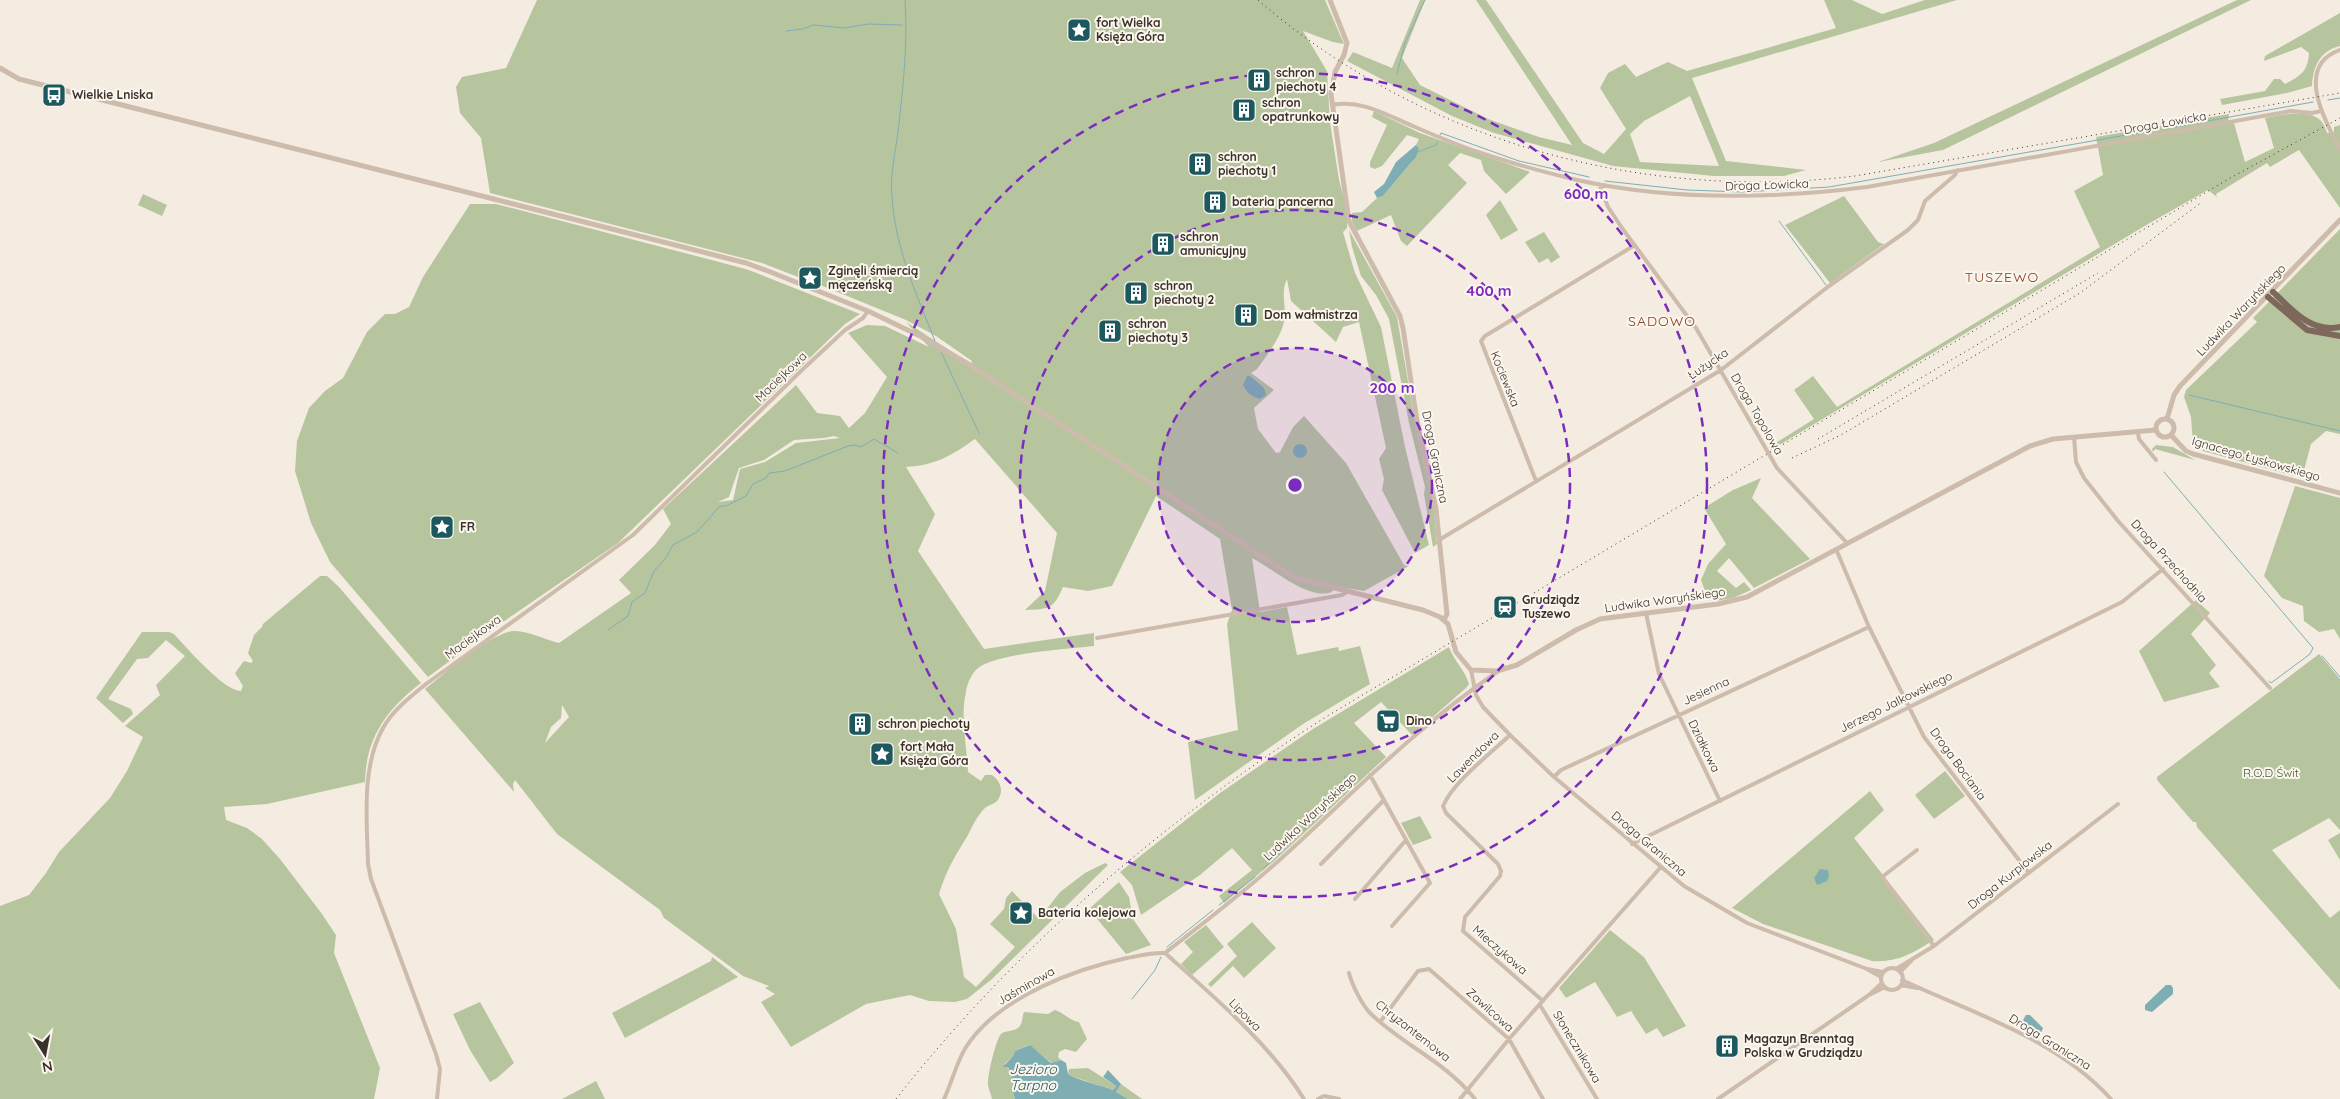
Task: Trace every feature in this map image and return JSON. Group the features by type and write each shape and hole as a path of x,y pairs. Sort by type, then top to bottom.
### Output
{"main road":[{"path":"2270,294 2306,322 2324,328 2340,327"},
{"path":"2270,294 2307,330 2340,336"}],"street":[{"path":"1330,0 1347,43 1332,85 1332,105"},
{"path":"2340,50 2327,56 2318,71 2316,85 2321,111 2340,149"},
{"path":"1,70 20,79 746,264 868,310 911,330 970,366 1279,569 1296,578 1422,610 1444,620"},
{"name":"Droga Łowicka","path":"1332,105 1341,103 1370,108 1478,152 1599,184 1678,194 1768,196 1867,187 2291,111 2312,113 2321,111"},
{"name":"Droga Graniczna","path":"1332,105 1349,221 1400,316 1403,328 1417,421 1436,510 1447,614 1444,620 1450,628 1456,652 1471,670 1473,688 1483,707 1554,778 1684,886 1747,923 1867,969 1881,977"},
{"name":"Łużycka","path":"1439,540 1721,370 1829,286 1908,230 1918,220 1925,201 1955,176 1958,170"},
{"name":"Droga Topolowa","path":"1599,184 1608,207 1690,319 1777,468 1847,542"},
{"name":"Ludwika Waryńskiego","path":"2167,419 2174,395 2180,386 2340,220"},
{"name":"Kociewska","path":"1536,481 1481,341 1486,335 1634,245"},
{"name":"Maciejkowa","path":"437,1099 440,1068 436,1054 371,879 368,864 370,768 383,728 404,701 426,684 633,535 802,370 845,330 863,318 868,310"},
{"path":"2167,419 2174,426 2171,435 2162,438 2156,430 2158,422 2167,419"},
{"name":"Ludwika Waryńskiego","path":"1165,953 1285,855 1370,775 1473,688 1497,671 1528,660 1589,623 1611,617 1718,604 1746,597 2022,449 2046,441 2074,437 2156,430"},
{"path":"2138,433 2139,439 2156,460"},
{"name":"Ignacego Łyskowskiego","path":"2171,435 2186,452 2340,493"},
{"name":"Droga Przechodnia","path":"2074,437 2076,462 2081,474 2118,521 2163,568 2270,688"},
{"name":"Droga Bociania","path":"1836,549 1869,627 1930,746 2029,874"},
{"name":"Jerzego Jalkowskiego","path":"1632,844 2122,602 2163,568"},
{"path":"1097,638 1332,597 1348,591"},
{"name":"Działkowa","path":"1646,613 1656,667 1720,801"},
{"name":"Jesienna","path":"1554,778 1561,770 1869,627"},
{"path":"1471,670 1497,671"},
{"name":"Lawendowa","path":"1473,839 1446,813 1443,806 1446,798 1459,784 1510,735"},
{"path":"1370,775 1430,883 1392,926"},
{"path":"1321,864 1384,800"},
{"name":"Droga Kurpiowska","path":"1898,970 1934,946 2118,804"},
{"name":"Mieczykowa","path":"1473,839 1498,864 1501,871 1500,876 1465,917 1463,931 1543,1001"},
{"path":"1355,899 1406,840"},
{"path":"1917,850 1882,877 1934,946"},
{"path":"1460,1099 1509,1039 1660,868"},
{"name":"Jaśminowa","path":"944,1099 969,1042 991,1018 1047,983 1081,970 1134,957 1165,953"},
{"name":"Lipowa","path":"1165,953 1210,993 1254,1038 1273,1058 1304,1099"},
{"path":"1869,995 1885,987 1895,989 1901,985 1902,980 1898,970 1889,968 1884,972 1881,977 1885,987"},
{"name":"Zawilcowa","path":"1380,1022 1418,971 1429,969 1509,1039 1543,1099"},
{"name":"Droga Graniczna","path":"1867,969 1884,972"},
{"name":"Chryzantemowa","path":"1349,973 1369,1012 1447,1070 1475,1099"},
{"name":"Droga Graniczna","path":"1902,980 2021,1033 2077,1069 2111,1099"},
{"path":"1718,1099 1724,1097 1869,995 1882,983"},
{"name":"Droga Graniczna","path":"1901,985 1917,988"},
{"name":"Słonecznikowa","path":"1540,1005 1596,1099"},
{"path":"1318,1099 1324,1096 1339,1099"}],"green space":[{"path":"537,0 1325,0 1344,44 1303,31 1327,71 1330,122 1339,180 1348,214 1347,228 1343,232 1355,273 1381,327 1405,447 1429,545 1415,553 1382,490 1384,479 1379,459 1386,448 1359,322 1343,327 1336,342 1291,301 1287,279 1284,290 1285,316 1282,328 1269,352 1257,369 1251,373 1274,390 1254,408 1258,429 1276,453 1280,452 1293,427 1304,416 1346,463 1404,565 1409,566 1364,591 1339,587 1329,593 1320,593 1299,587 1252,558 1260,612 1287,607 1297,655 1338,647 1339,651 1360,646 1370,684 1303,724 1195,800 1188,742 1238,730 1227,624 1232,610 1220,539 1156,496 1112,586 1088,591 1063,587 1056,600 1049,607 1025,610 1045,591 1057,533 975,439 943,459 906,467 935,514 918,551 984,649 1094,633 1094,646 1036,652 1004,658 981,666 969,681 964,702 964,732 968,772 981,781 985,775 992,775 999,782 1001,791 998,800 986,807 977,818 951,864 939,894 956,929 964,977 976,987 1015,947 990,924 1004,909 1006,898 1012,891 1039,919 1060,892 1085,873 1105,863 1108,865 992,979 967,999 955,1002 929,1001 910,995 866,1004 791,1047 761,1002 775,994 765,988 769,986 743,976 664,918 660,910 557,834 515,780 513,784 514,792 425,689 468,655 505,633 514,631 524,632 559,643 631,593 619,580 655,545 671,524 663,509 796,385 817,413 840,416 849,428 865,413 887,377 848,333 867,325 885,326 929,347 906,322 971,364 972,361 936,336 906,320 813,282 814,277 808,274 806,280 762,263 490,193 481,138 460,113 456,87 462,77 506,68","holes":["834,436 840,438 796,443 765,462 740,469 733,500 718,502 729,497 739,468 764,460 794,440","562,705 569,717 545,743 551,727 561,718"]},
{"path":"1420,0 1425,0 1402,58 1420,85 1488,119 1539,137 1572,145 1476,0 1486,0 1583,143 1604,154 1626,129 1600,88 1608,73 1625,64 1636,77 1668,62 1687,71 1836,28 1824,0 1852,0 1882,14 1925,0 1957,0 1692,78 1726,161 1806,170 1784,176 1714,176 1613,166 1494,133 1452,116 1347,61 1353,52 1392,68","holes":["1690,96 1719,166 1640,162 1630,134 1644,121"]},
{"path":"2237,0 2251,0 1943,150 1878,162 1934,143"},
{"path":"2340,13 2340,46 2327,52 2319,60 2314,72 2312,86 2287,93 2222,105 2220,99 2265,91 2274,79 2280,79 2285,84 2303,72 2309,53 2301,47 2264,61 2265,56"},
{"path":"1374,111 1420,133 1530,172 1506,194 1484,171 1481,160 1460,153 1448,165 1467,183 1407,246 1401,241 1391,215 1357,231 1352,221 1352,213 1362,212 1377,198 1383,196 1412,162 1419,148 1416,145 1419,139 1407,135 1382,166 1375,169 1370,167 1370,162 1387,125 1372,117"},
{"path":"2229,114 2228,124 2234,123 2245,162 2274,148 2265,118 2279,115 2311,115 2322,122 2327,133 2334,132 2334,127 2340,125 2340,208 2299,150 2270,167 2267,163 2216,194 2217,197 2208,190 2148,224 1771,450 1769,447 1814,419 1794,390 1813,376 1837,407 2100,247 2074,191 2103,175 2096,137"},
{"path":"143,194 167,205 162,216 138,205"},
{"path":"1844,196 1878,242 1884,244 1830,283 1785,225"},
{"path":"1500,200 1518,230 1501,240 1486,215"},
{"path":"470,204 496,204 749,270 860,314 845,324 618,543 500,624 428,677 330,562 311,523 295,471 297,441 309,408 325,391 343,378 367,332 385,314 395,314 409,307 423,277"},
{"path":"2340,229 2340,434 2326,431 2311,444 2302,478 2203,451 2193,443 2191,417 2184,397 2186,390 2257,322 2253,318"},
{"path":"1349,230 1397,317 1415,422 1434,511 1437,544 1433,547 1424,494 1425,487 1409,423 1389,319 1376,295 1361,276"},
{"path":"1544,232 1560,257 1551,263 1548,258 1539,263 1525,242"},
{"path":"2156,445 2173,447 2195,460 2155,449 2153,452 2152,449"},
{"path":"1761,478 1752,498 1810,559 1754,588 1729,558 1717,571 1736,588 1744,582 1751,590 1733,598 1716,601 1705,591 1701,580 1708,564 1726,544 1704,508 1733,490"},
{"path":"2295,486 2340,498 2340,639 2334,629 2319,632 2304,621 2303,606 2282,598 2264,576"},
{"path":"320,576 327,576 339,587 421,683 398,703 381,725 369,751 365,782 267,804 224,807 226,820 247,828 262,839 280,859 336,935 334,953 380,1068 374,1099 0,1099 0,906 29,895 59,852 110,798 127,771 143,737 125,726 160,695 156,685 185,656 166,640 148,658 137,659 108,699 131,709 133,714 123,723 96,698 142,632 169,632 174,634 216,677 225,684 241,691 243,686 235,673 244,661 251,663 253,661 248,653 254,635 263,624"},
{"path":"2196,600 2210,613 2191,634 2216,665 2209,673 2220,687 2164,702 2139,651"},
{"path":"1449,647 1467,679 1469,684 1466,688 1412,735 1381,702 1354,723 1386,757 1273,862 1224,903 1219,896 1252,870 1232,848 1200,875 1141,915 1132,885 1120,872 1220,793 1313,729"},
{"name":"R.O.D Świt","path":"2319,654 2340,679 2340,830 2329,818 2272,850 2330,918 2340,910 2340,990 2197,827 2196,822 2193,822 2157,780 2157,777"},
{"path":"1945,771 1965,796 1934,819 1915,795"},
{"path":"1870,791 1884,810 1854,838 1934,940 1912,953 1897,959 1872,961 1763,924 1732,908"},
{"path":"1420,816 1432,838 1413,845 1401,823"},
{"path":"2340,833 2340,860 2328,840"},
{"path":"1119,882 1129,897 1133,919 1151,945 1126,954 1089,909"},
{"path":"1252,922 1276,948 1244,978 1233,966 1211,987 1208,984 1237,956 1227,944"},
{"path":"1206,925 1224,947 1192,975 1181,964 1193,952 1184,942"},
{"path":"1610,930 1644,957 1686,1026 1663,1037 1657,1028 1646,1034 1631,1011 1617,1017 1595,982 1566,998 1559,988"},
{"path":"712,957 738,977 625,1038 612,1013 711,961"},
{"path":"480,1002 514,1063 490,1082 470,1050 453,1014"},
{"path":"1055,1010 1079,1022 1087,1039 1076,1052 1065,1049 1059,1052 1058,1057 1061,1060 1052,1063 1029,1045 1015,1051 1005,1064 1011,1076 1015,1099 992,1099 988,1080 994,1050 1001,1034 1017,1029 1022,1022 1024,1012 1048,1014"},
{"path":"1088,1068 1116,1086 1113,1090 1068,1074 1069,1069"},
{"path":"596,1081 605,1099 562,1099"},
{"path":"1121,1084 1142,1099 1128,1099 1116,1092"}],"water":[{"path":"1416,145 1419,148 1416,157 1383,196 1377,198 1374,192 1384,184 1396,162"},
{"path":"1247,376 1250,376 1264,388 1266,395 1260,399 1248,392 1243,385"},
{"path":"1297,444 1303,444 1307,451 1303,458 1297,458 1293,454 1293,448"},
{"path":"1820,869 1828,870 1829,876 1827,881 1817,885 1814,878"},
{"path":"2166,985 2171,985 2173,994 2152,1012 2145,1010 2145,1005"},
{"path":"2026,1015 2030,1015 2043,1028 2041,1033 2022,1022"},
{"name":"Jezioro Tarpno","path":"1030,1045 1051,1063 1061,1060 1066,1063 1068,1074 1113,1090 1116,1086 1103,1077 1108,1070 1121,1084 1116,1092 1128,1099 1015,1099 1010,1071 1008,1067 1003,1067 1015,1051"}],"waterway":[{"path":"905,0 904,66 892,172 892,196 897,234 902,252 935,341"},
{"path":"1397,74 1405,43 1425,0"},
{"path":"786,31 803,29 813,25 845,28 868,24 902,25"},
{"path":"2328,100 2340,98"},
{"path":"2163,129 2313,102"},
{"path":"1605,181 1687,190 1742,192 1829,187 2155,130"},
{"path":"1440,135 1441,133 1519,161 1589,177"},
{"path":"1418,152 1436,145 1437,142"},
{"path":"1779,221 1826,285"},
{"path":"941,352 979,433"},
{"path":"2189,395 2340,431"},
{"path":"608,630 628,616 632,602 645,593 654,571 665,559 673,545 697,532 720,506 726,506 746,496 753,484 766,478 769,473 785,471 848,446 855,445 861,447 874,439 898,453"},
{"path":"2164,472 2313,648 2310,654 2271,683 2269,681"},
{"path":"2322,656 2340,677"},
{"path":"1343,792 1345,776"},
{"path":"1263,869 1351,785"},
{"path":"1219,905 1255,877"},
{"path":"1167,947 1213,910"},
{"path":"1132,999 1155,970 1161,957"}],"railway":[{"path":"1258,0 1322,49 1391,91 1463,125 1538,151 1616,169 1695,179 1775,182 1855,176 2340,93"},
{"path":"896,1099 942,1043 991,989 1096,889 1209,797 1269,755 1329,715 2225,181 2340,118"},
{"path":"1792,458 1841,435 2080,293 2202,202"},
{"path":"1818,439 2098,273"}],"place":[{"name":"fort Wielka Księża Góra","path":"1079,30"},
{"name":"schron piechoty 4","path":"1259,80"},
{"name":"Wielkie Lniska","path":"54,95"},
{"name":"schron opatrunkowy","path":"1244,110"},
{"name":"schron piechoty 1","path":"1200,164"},
{"name":"bateria pancerna","path":"1215,202"},
{"name":"schron amunicyjny","path":"1163,244"},
{"name":"Zginęli śmiercią męczeńską","path":"810,278"},
{"name":"schron piechoty 2","path":"1136,293"},
{"name":"Dom wałmistrza","path":"1246,315"},
{"name":"schron piechoty 3","path":"1110,331"},
{"name":"FR","path":"442,527"},
{"name":"Grudziądz Tuszewo","path":"1505,607"},
{"name":"Dino","path":"1388,721"},
{"name":"schron piechoty","path":"860,724"},
{"name":"fort Mała Księża Góra","path":"882,754"},
{"name":"Bateria kolejowa","path":"1021,913"},
{"name":"Magazyn Brenntag Polska w Grudziądzu","path":"1727,1046"}],"district":[{"name":"TUSZEWO","path":"2002,277"},
{"name":"SADOWO","path":"1662,321"}]}
